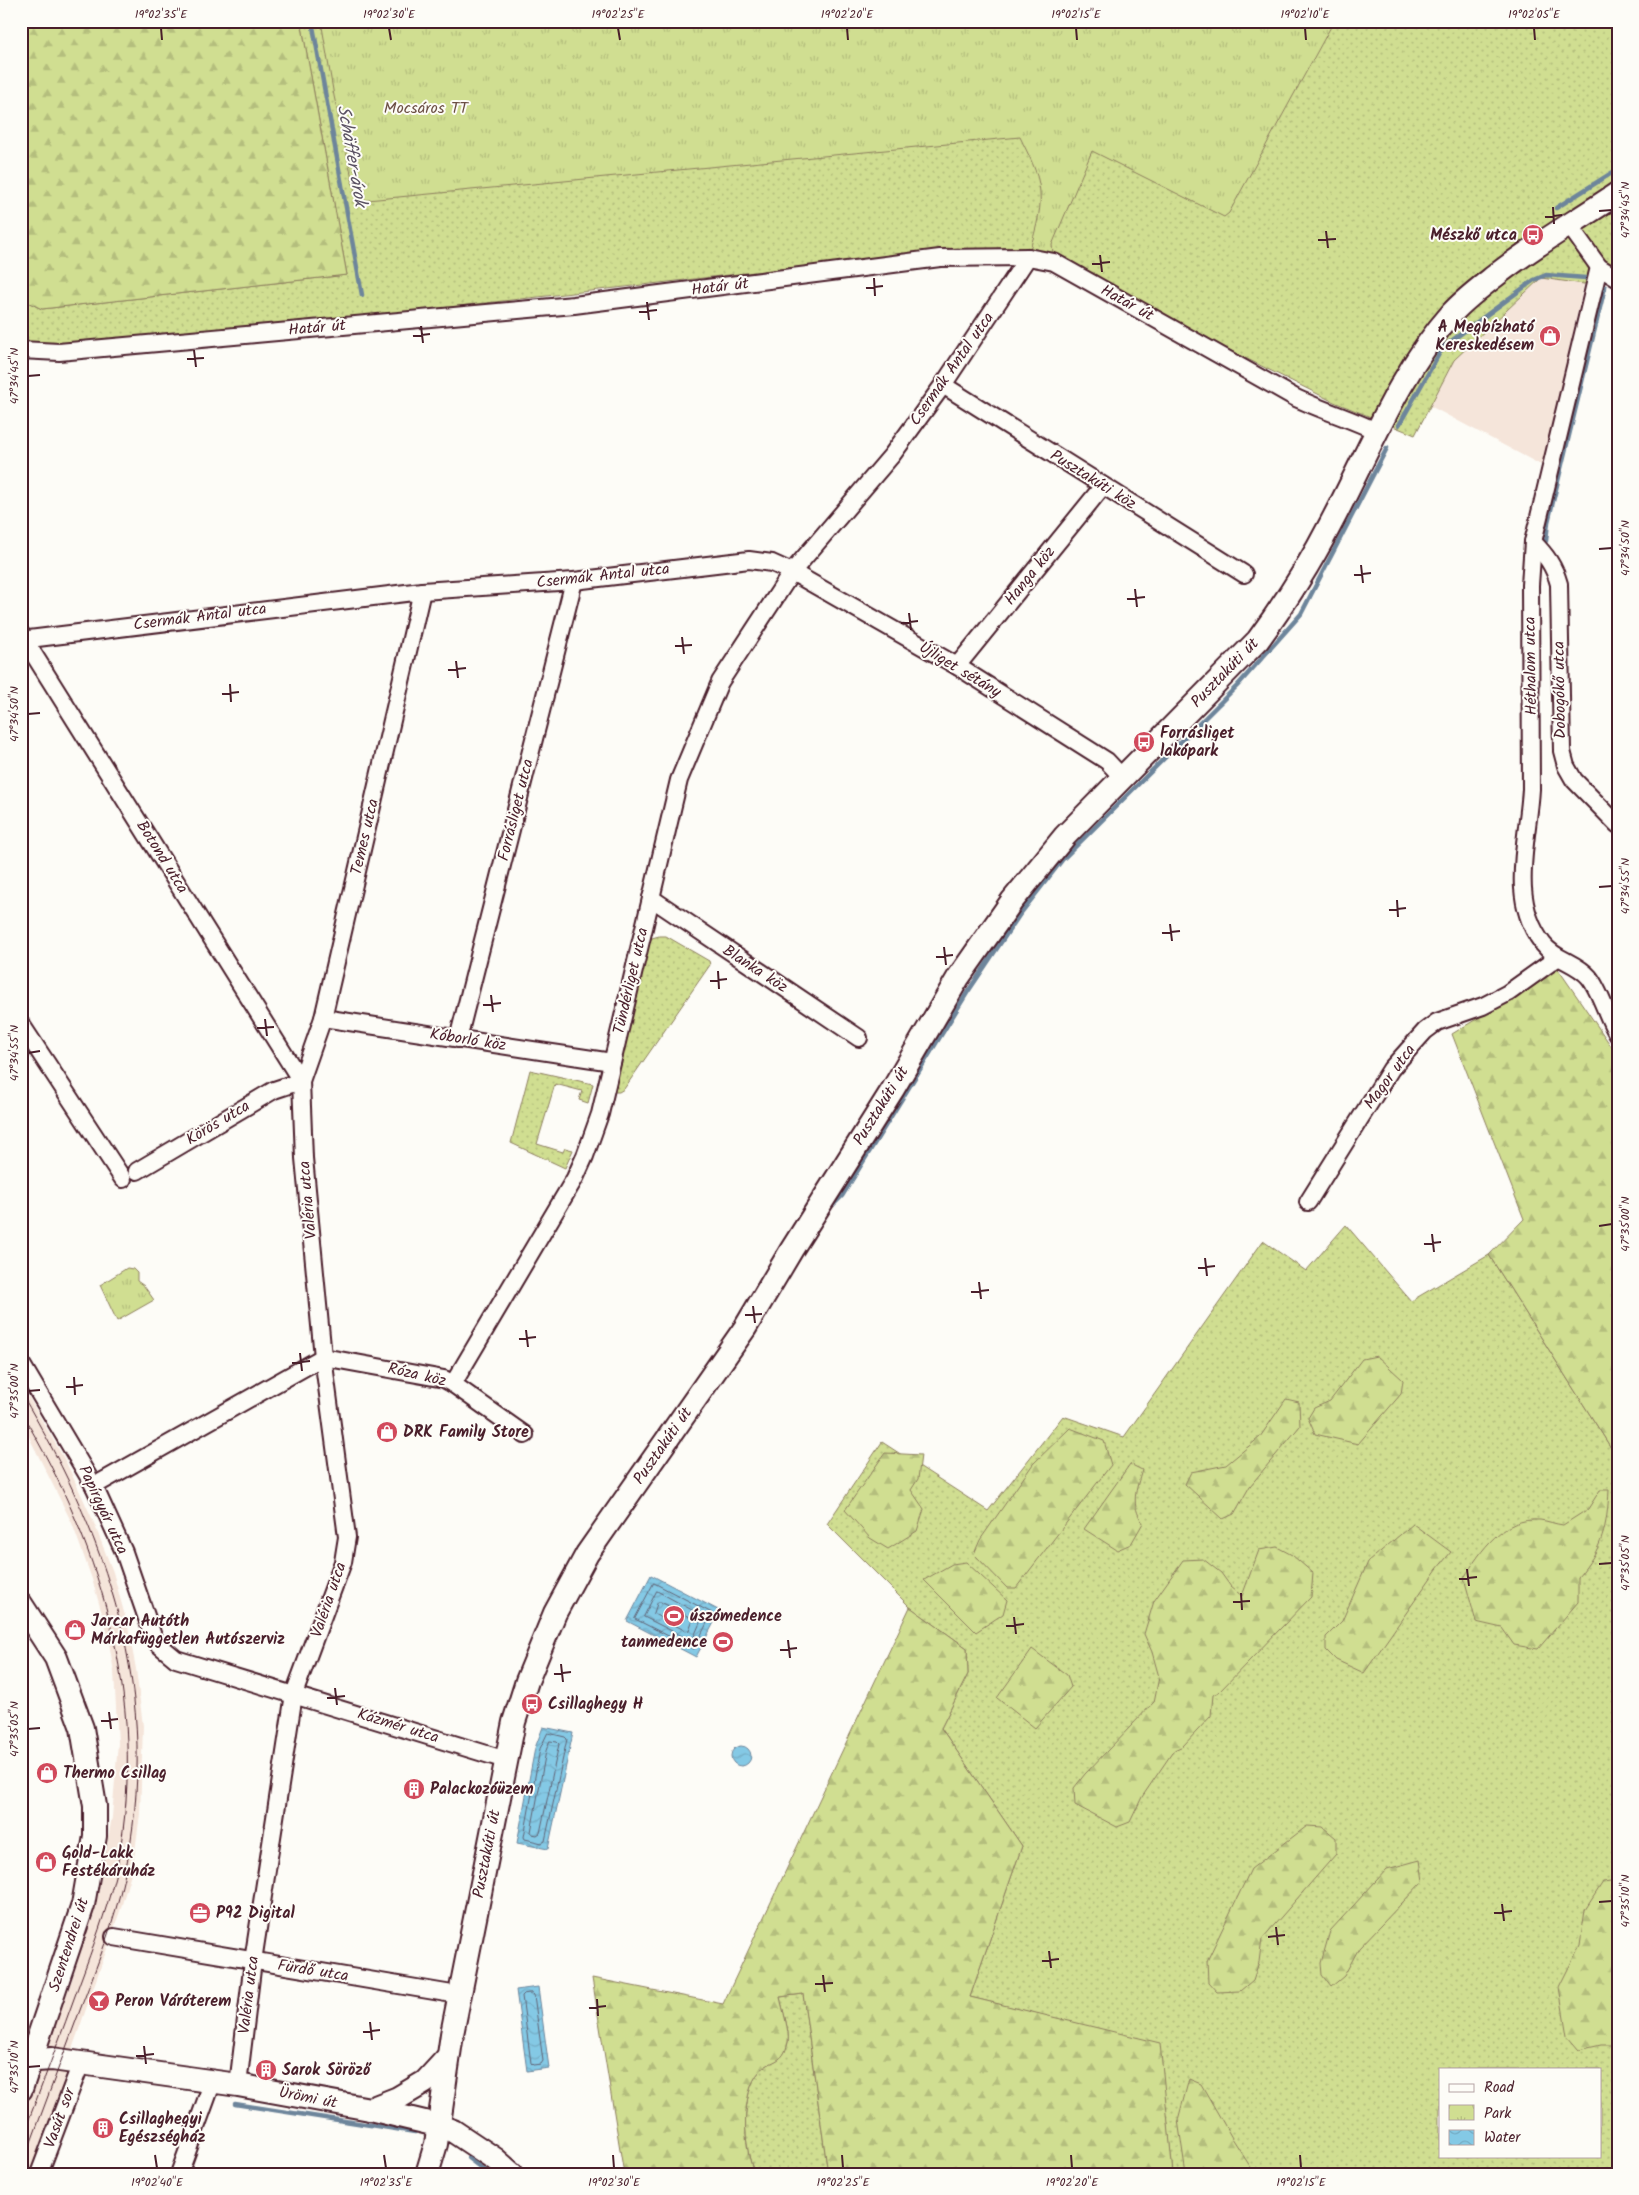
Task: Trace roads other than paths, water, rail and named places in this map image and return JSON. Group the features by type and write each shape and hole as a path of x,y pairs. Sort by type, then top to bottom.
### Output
{"street":[{"name":"Pusztakúti út","path":"427,2174 436,2144 437,2124 448,2057 514,1722 527,1681 555,1613 587,1554 745,1328 792,1249 893,1089 958,978 1012,901 1066,836 1263,633 1310,563 1376,431 1423,350 1454,311 1519,257 1618,194"},
{"path":"1569,225 1600,267 1618,279"},
{"name":"Határ út","path":"21,350 59,352 574,305 940,258 1028,257 1054,262 1294,397 1320,409 1350,418 1376,431"},
{"name":"Csermák Antal utca","path":"22,637 422,591 574,581 749,560 772,563 792,572 892,455 943,385 1028,257"},
{"name":"Héthalom utca","path":"1600,267 1533,542 1530,585 1531,789 1529,823 1521,875 1522,898 1533,928 1543,945 1557,958 1574,966 1589,977 1618,1035"},
{"name":"Pusztakúti köz","path":"943,385 1244,574"},
{"name":"Hanga köz","path":"957,666 1103,486"},
{"name":"Dobogókő utca","path":"1533,542 1546,555 1555,571 1559,584 1560,734 1566,766 1574,780 1618,825"},
{"name":"Újliget sétány","path":"792,572 957,666 1106,761 1122,777"},
{"name":"Tündérliget utca","path":"453,1384 575,1178 593,1134 612,1062 679,780 720,682 792,572"},
{"name":"Forrásliget utca","path":"458,1039 574,581"},
{"name":"Temes utca","path":"301,1081 323,1018 422,591"},
{"name":"Botond utca","path":"22,637 301,1081"},
{"name":"Blanka köz","path":"651,898 859,1038"},
{"name":"Magor utca","path":"1308,1202 1391,1069 1414,1042 1437,1022 1483,1006 1508,992 1557,958"},
{"name":"Kóborló köz","path":"323,1018 612,1062"},
{"name":"Körös utca","path":"21,1024 130,1175 274,1090 301,1081"},
{"name":"Valéria utca","path":"238,2085 253,1961 294,1694 343,1562 346,1537 323,1357 305,1176 301,1081"},
{"path":"94,1486 323,1357"},
{"name":"Róza köz","path":"323,1357 426,1375 453,1384 525,1435"},
{"name":"Papírgyár utca","path":"21,1363 94,1486 124,1552 153,1636 158,1644 176,1659"},
{"name":"Szentendrei út","path":"21,1604 56,1658 82,1728 94,1806 95,1836 83,1905 25,2061 21,2089"},
{"name":"Kázmér utca","path":"176,1659 506,1760"},
{"name":"Fürdő utca","path":"114,1937 452,1994"},
{"path":"370,2109 398,2098 425,2082 448,2057"},
{"name":"Ürömi út","path":"25,2061 52,2059 213,2081 370,2109 437,2124 453,2131 495,2159 512,2174"},
{"name":"Vasút sor","path":"40,2174 81,2063"},
{"path":"179,2174 213,2081"}],"water":[{"name":"úszómedence","path":"651,1575 720,1611 696,1657 627,1621"},
{"path":"543,1727 573,1733 548,1849 517,1843 535,1748"},
{"path":"737,1746 745,1746 751,1752 751,1760 745,1766 737,1766 731,1760 731,1752"},
{"path":"538,1987 549,2068 527,2071 516,1990"}],"waterway":[{"name":"Schäffer-árok","path":"312,21 362,295"},
{"path":"1556,208 1618,169"},
{"path":"1399,425 1443,347 1534,280 1546,275 1586,278"},
{"path":"1546,541 1548,522 1605,287"},
{"path":"833,1205 842,1196 967,993 1020,914 1062,860 1237,686 1301,614 1387,448"},
{"path":"235,2104 415,2132"},
{"path":"468,2158 489,2174"}],"tram line":[{"path":"21,1393 54,1452 83,1512 106,1573 123,1634 134,1697 137,1761 133,1827 116,1910 21,2169"},
{"path":"21,1412 51,1465 76,1521 97,1578 113,1636 123,1695 127,1755 125,1815 115,1876 90,1956 21,2140"}],"place":[{"name":"Mészkő utca","path":"1533,235"},
{"name":"A Megbízható Kereskedésem","path":"1550,336"},
{"name":"Forrásliget lakópark","path":"1144,742"},
{"name":"DRK Family Store","path":"387,1432"},
{"name":"úszómedence","path":"674,1616"},
{"name":"Jarcar Autóth Márkafüggetlen Autószerviz","path":"75,1630"},
{"name":"tanmedence","path":"723,1642"},
{"name":"Csillaghegy H","path":"532,1704"},
{"name":"Thermo Csillag","path":"47,1773"},
{"name":"Palackozóüzem","path":"414,1789"},
{"name":"Gold-Lakk Festékáruház","path":"46,1862"},
{"name":"P92 Digital","path":"200,1913"},
{"name":"Peron Váróterem","path":"99,2001"},
{"name":"Sarok Söröző","path":"266,2070"},
{"name":"Csillaghegyi Egészségház","path":"103,2128"}],"park label":[{"name":"Mocsáros TT","path":"426,108"}]}
